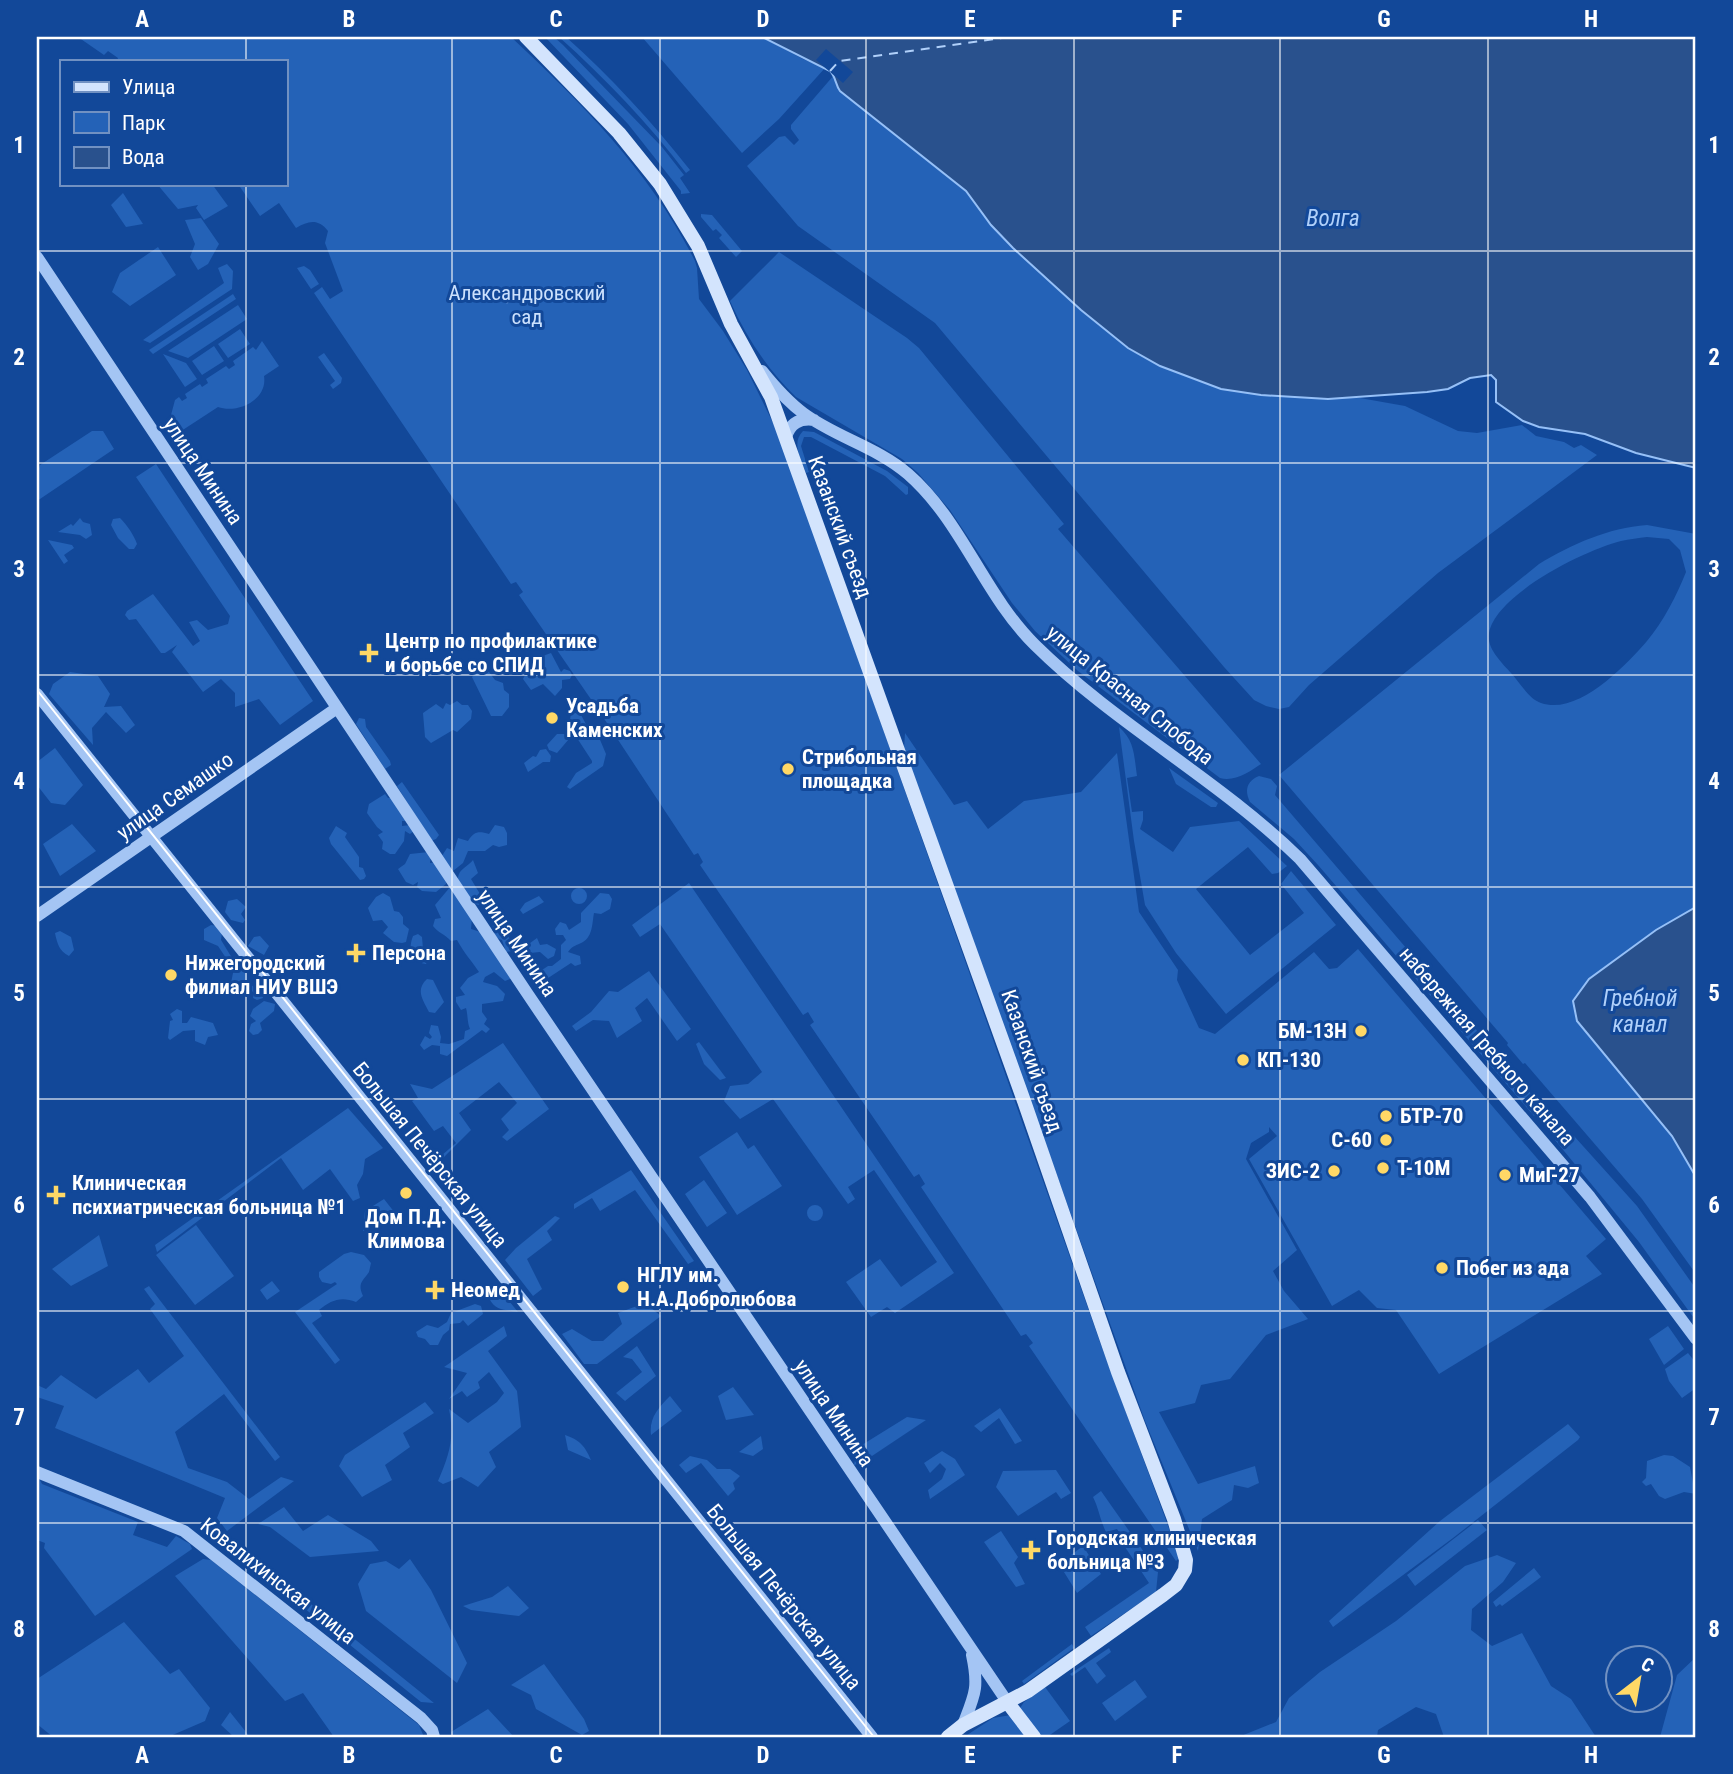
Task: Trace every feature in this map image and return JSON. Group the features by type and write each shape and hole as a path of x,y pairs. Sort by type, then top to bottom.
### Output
{"main road":[{"name":"Казанский съезд","path":"526,37 589,100 660,184 698,246 732,324 771,397 1024,1101 1118,1372 1161,1483 1186,1560 1182,1577 1163,1595 1008,1703 963,1725 948,1737"},
{"path":"1008,1703 1034,1737"}],"street":[{"name":"улица Минина","path":"37,257 337,708 1008,1703"},
{"name":"улица Красная Слобода","path":"751,358 801,412 875,452 909,475 939,508 1004,606 1033,643 1076,681 1227,796"},
{"path":"786,437 788,429 799,421 817,421"},
{"name":"Большая Печёрская улица","path":"37,694 872,1737"},
{"name":"улица Семашко","path":"37,916 337,708"},
{"name":"набережная Гребного канала","path":"1227,796 1280,840 1352,918 1590,1197 1696,1339"},
{"name":"Ковалихинская улица","path":"37,1472 184,1531 421,1718 432,1730 434,1737"},
{"name":"улица Минина","path":"963,1725 977,1690 970,1648"}],"green space":[{"name":"Александровский сад","path":"78,37 511,37 589,114 658,198 695,261 699,299 747,370 779,435 1100,1342 1177,1550 1179,1558 1176,1561 1029,1346 1033,1343 1026,1334 1021,1336 921,1187 925,1184 919,1174 914,1177 810,1025 814,1022 808,1012 803,1015 700,865 703,862 698,853 694,855 603,717 606,714 601,706 597,708 519,595 523,592 516,582 511,584 314,293 322,287 330,299 343,291 325,243 328,231 317,222 296,228 279,203 260,216 239,186 287,186 287,60 117,60 108,51 104,55"},
{"path":"545,37 554,37 563,45 662,147 684,175 680,178 690,193 681,194 628,124"},
{"path":"559,37 566,37 615,84 690,170 686,173 626,102"},
{"path":"642,37 762,37 825,68 779,119 742,153"},
{"path":"834,75 840,91 966,191 991,225 1013,248 1081,310 1128,348 1160,366 1221,389 1261,395 1360,398 1405,406 1458,431 1477,433 1522,425 1536,436 1564,442 1574,448 1581,445 1597,455 1438,573 1309,685 1289,707 1279,709 1266,706 1254,700 1224,667 935,323 798,226 747,166 779,137 785,136 794,145 799,140 791,125"},
{"path":"159,186 213,186 228,206 204,220 196,208 198,205 178,209"},
{"path":"123,193 143,224 126,227 111,205"},
{"path":"701,214 712,215 742,251 736,257 719,238 722,235 716,229 713,231"},
{"path":"201,218 219,244 208,264 198,270 190,257 195,244 185,220"},
{"path":"158,247 176,275 130,306 112,292 120,273"},
{"path":"779,252 919,348 1064,524 1058,529 1261,764 1236,777 1220,778 1078,671 1035,631 1012,603 950,510 918,473 902,459 796,397 786,387 758,352 730,301"},
{"path":"227,264 233,271 232,289 150,343 143,340 224,283 218,268"},
{"path":"304,266 319,284 311,289 297,268"},
{"path":"233,294 236,299 153,354 149,350"},
{"path":"238,305 247,319 188,358 168,351"},
{"path":"240,329 250,344 228,358 218,344"},
{"path":"262,341 279,366 264,376 264,385 256,398 242,407 218,407 172,437 167,430 175,400 179,397 182,401 187,398 185,394 200,384 202,387 208,383 206,379 226,366 229,369 235,365 233,361 253,347 256,350"},
{"path":"214,346 224,361 202,375 192,361"},
{"path":"324,353 342,378 341,383 333,389 330,385 335,381 318,357"},
{"path":"163,354 186,363 197,379 185,387"},
{"path":"92,431 103,431 114,449 37,501 37,474 40,465"},
{"path":"803,431 814,432 887,471 908,487 908,494 885,476 811,437 804,437 801,446 809,472 806,473 797,446"},
{"path":"156,464 313,701 280,725 259,699 235,707 235,693 221,679 203,692 172,652 177,645 161,653 136,619 129,620 125,615 153,594 193,646 200,641 189,622 197,620 208,630 228,624 230,616 136,477"},
{"path":"80,518 90,524 92,535 86,539 80,535 58,532 71,524 73,526"},
{"path":"120,518 136,541 134,549 129,549 118,538 111,525 113,519"},
{"name":"Гребной канал","path":"1647,525 1696,534 1696,1274 1642,1199 1525,1063 1523,1064 1279,775 1539,564 1591,538","holes":["1647,537 1669,539 1680,550 1686,572 1669,608 1647,641 1614,675 1585,696 1555,705 1541,703 1533,698 1492,650 1489,633 1495,618 1524,589 1586,554 1624,540"]},
{"path":"48,540 72,545 74,548 64,555 68,561 64,564"},
{"path":"551,653 561,672 564,669 572,675 570,679 562,680 562,688 555,696 543,684 531,690 523,679 534,663"},
{"path":"70,672 98,676 110,694 104,707 121,706 135,725 126,733 106,712 92,728 93,745 49,694 53,684"},
{"path":"489,672 495,680 503,683 504,690 509,694 509,707 502,716 491,716 472,677 476,673"},
{"path":"457,701 468,705 472,711 471,719 457,732 453,730 431,743 425,737 423,713 436,704 443,709 446,703 450,705"},
{"path":"571,713 580,713 589,730 598,735 606,754 603,766 570,789 567,787 576,773 592,761 577,738 569,739 557,753 549,750 547,745 557,734 568,734"},
{"path":"359,718 365,719 366,727 390,761 391,765 385,769 356,724"},
{"path":"1119,727 1131,743 1134,755 1137,776 1127,778 1132,812 1143,811 1140,829 1173,852 1190,827 1239,821 1287,866 1272,874 1248,847 1196,889 1250,955 1304,913 1281,884 1291,871 1336,925 1226,1014 1176,953 1145,905"},
{"path":"905,733 954,805 967,801 988,829 1024,801 1081,792 1117,753 1139,912 1178,970 1177,980 1199,1028 1215,1034 1314,952 1329,969 1337,968 1358,949 1606,1239 1586,1256 1602,1274 1439,1374 1396,1310 1377,1308 1359,1290 1332,1306 1249,1159 1277,1136 1269,1127 1269,1132 1251,1143 1246,1159 1297,1250 1273,1271 1284,1291 1308,1319 1266,1335 1230,1379 1201,1385 1195,1403 1159,1412 1198,1484 1255,1466 1259,1483 1248,1488 1234,1485 1232,1500 1202,1519 1198,1551 1145,1421 904,749"},
{"path":"55,748 83,785 65,805 51,803 37,785 37,762"},
{"path":"546,749 551,756 550,762 543,762 528,772 524,763 533,756 536,757 540,750"},
{"path":"1169,768 1218,803 1216,807 1211,807 1176,784"},
{"path":"1259,776 1271,779 1277,786 1275,795 1545,1110 1534,1116 1318,865 1294,839 1250,802 1248,786"},
{"path":"402,782 439,835 436,839 431,841 397,786"},
{"path":"385,794 388,798 396,798 407,821 402,821 402,826 410,825 414,831 410,834 405,831 404,841 395,854 382,849 383,842 378,835 383,832 367,813 369,804"},
{"path":"72,824 96,851 60,876 43,844"},
{"path":"495,825 504,827 507,845 493,845 485,851 468,851 463,863 453,871 448,871 446,884 436,892 422,891 417,887 418,882 413,885 406,882 398,869 405,864 410,854 429,852 430,863 438,862 447,848 454,851 458,838 468,841 477,833 489,834"},
{"path":"336,826 347,833 345,837 359,857 359,867 363,868 366,876 364,879 360,880 331,844 329,838"},
{"path":"473,860 478,873 471,879 480,894 482,905 467,898 458,882 460,872"},
{"path":"689,883 954,1273 895,1313 887,1307 871,1317 846,1282 880,1259 901,1287 937,1262 874,1170 848,1187 855,1199 848,1204 773,1099 740,1119 724,1101 730,1086 748,1084 762,1072 660,924 640,937 632,925"},
{"path":"451,886 472,918 471,929 484,933 503,961 503,968 511,970 512,974 510,979 505,981 494,972 485,977 483,982 497,986 505,994 503,1001 482,1004 482,1012 487,1019 484,1024 490,1029 486,1033 482,1030 447,1056 440,1054 440,1046 432,1045 424,1050 420,1045 425,1036 430,1039 432,1037 429,1033 431,1025 438,1026 440,1043 449,1044 464,1039 465,1031 470,1029 467,1011 466,1008 461,1010 456,997 465,995 460,988 468,978 479,972 457,940 451,941 433,926 435,919 441,918 435,905"},
{"path":"576,888 582,888 587,896 585,902 576,904 571,899 571,893"},
{"path":"383,893 390,897 394,911 399,912 403,917 403,924 409,929 406,942 394,942 383,933 388,927 382,920 373,921 368,908 376,897"},
{"path":"600,893 609,894 612,899 610,909 601,914 594,913 589,936 568,952 580,956 581,964 575,966 571,963 542,982 536,975 531,975 521,967 527,959 537,961 538,968 542,970 561,959 561,945 566,940 563,935 556,935 555,929 560,922 566,924 569,930 581,922 581,913"},
{"path":"539,896 544,902 523,914 520,910 525,903"},
{"path":"237,899 246,907 241,914 245,920 243,923 231,920 225,912 228,901"},
{"path":"493,924 504,924 514,946 512,951 506,952 502,940 494,934"},
{"path":"211,925 218,926 222,933 221,940 232,958 226,958 218,946 204,940 204,929"},
{"path":"60,931 71,937 74,950 69,956 58,943 55,933"},
{"path":"418,934 422,937 423,949 428,959 426,964 417,961 412,954 413,936"},
{"path":"260,936 269,946 264,955 248,946 254,937"},
{"path":"537,938 540,945 547,944 556,949 554,956 548,959 540,952 530,953 526,946"},
{"path":"238,969 247,971 247,981 257,990 261,990 263,998 257,1000 247,986 241,989 231,983 233,973"},
{"path":"649,971 691,1029 677,1041 647,998 635,1008 642,1021 617,1038 609,1021 593,1020 576,1031 572,1026 591,1012 609,991 618,992"},
{"path":"427,979 433,980 444,1002 435,1013 429,1012 421,995 421,987"},
{"path":"264,1001 275,1004 274,1011 260,1023 262,1030 253,1035 249,1031 251,1024 256,1021 250,1016 253,1009"},
{"path":"177,1009 182,1011 182,1023 187,1023 191,1017 213,1023 218,1035 208,1037 205,1045 195,1041 195,1030 183,1031 170,1040 170,1021 173,1020 170,1014"},
{"path":"699,1042 726,1078 720,1080 704,1064 696,1044"},
{"path":"503,1043 549,1109 507,1141 502,1137 509,1130 501,1119 517,1103 499,1082 459,1113 471,1130 436,1165 434,1162 456,1143 443,1126 434,1131 412,1101 418,1098 410,1084 432,1089"},
{"path":"348,1108 383,1148 365,1159 363,1174 357,1185 360,1198 353,1201 330,1169 303,1190 281,1158 157,1252 155,1245"},
{"path":"1565,1126 1637,1206 1696,1289 1696,1321 1639,1242 1555,1140 1557,1133"},
{"path":"737,1132 748,1149 754,1145 782,1186 737,1215 699,1157"},
{"path":"631,1170 694,1261 688,1264 635,1190 600,1211 592,1198 574,1209 574,1204"},
{"path":"704,1180 727,1213 707,1227 685,1194"},
{"path":"384,1199 395,1213 363,1231 365,1211"},
{"path":"812,1205 818,1205 823,1213 821,1219 812,1221 807,1216 807,1210"},
{"path":"555,1216 560,1218 547,1231 552,1240 527,1259 542,1289 533,1296 505,1260"},
{"path":"196,1225 234,1276 195,1305 156,1255"},
{"path":"99,1235 108,1266 71,1286 52,1269"},
{"path":"351,1252 364,1255 371,1263 361,1285 363,1296 356,1302 341,1299 328,1304 319,1310 322,1316 312,1323 340,1360 335,1364 295,1312 337,1284 322,1282 319,1272"},
{"path":"272,1281 280,1291 267,1300 260,1290"},
{"path":"495,1285 518,1312 495,1306 489,1298 492,1294 490,1289"},
{"path":"149,1286 280,1457 275,1461 224,1394 175,1432 188,1468 227,1482 249,1499 281,1477 294,1481 227,1531 217,1518 225,1498 55,1428 64,1406 37,1397 37,1385 46,1389 61,1375 96,1399 138,1369 149,1383 184,1356 150,1309 155,1304 144,1289"},
{"path":"645,1303 661,1316 597,1364 584,1364 562,1334 572,1329 592,1341 603,1341 622,1324 618,1313"},
{"path":"475,1304 481,1306 483,1314 468,1326 463,1320 450,1324 449,1330 438,1345 430,1345 425,1339 418,1337 416,1332 427,1325 438,1328 447,1322 451,1313"},
{"path":"504,1326 507,1336 488,1351 517,1391 521,1427 489,1452 496,1467 478,1487 461,1477 443,1484 438,1481 450,1446 449,1409 468,1423 497,1402 504,1393 489,1372 478,1382 480,1388 467,1397 462,1391 449,1399 467,1373 444,1367"},
{"path":"1668,1326 1684,1349 1664,1365 1649,1339"},
{"path":"637,1346 656,1376 625,1401 616,1393 642,1372 632,1359 623,1357"},
{"path":"1688,1353 1696,1363 1696,1388 1682,1398 1669,1381 1665,1369"},
{"path":"733,1387 754,1415 726,1420 718,1396"},
{"path":"670,1396 682,1411 651,1435 651,1423 655,1414"},
{"path":"425,1402 434,1413 403,1433 410,1447 385,1465 392,1480 362,1497 339,1466 345,1455"},
{"path":"1000,1408 1022,1441 1015,1444 999,1418 981,1432 974,1426"},
{"path":"907,1417 926,1420 863,1462 854,1465 857,1448"},
{"path":"1568,1424 1580,1437 1578,1440 1333,1627 1329,1621 1440,1521"},
{"path":"565,1435 581,1444 591,1460 568,1450"},
{"path":"761,1436 763,1449 753,1456 739,1452"},
{"path":"942,1451 955,1459 965,1475 930,1499 928,1490 942,1479 946,1469 940,1463 930,1473 924,1463"},
{"path":"1664,1455 1673,1456 1690,1467 1696,1494 1684,1492 1665,1499 1659,1496 1651,1484 1646,1486 1642,1482 1646,1478 1647,1461"},
{"path":"690,1456 707,1460 717,1469 730,1469 740,1476 733,1483 735,1489 728,1496 701,1463 686,1473 679,1465"},
{"path":"1056,1470 1071,1493 1061,1499 1056,1492 1018,1516 996,1487 1003,1471"},
{"path":"38,1476 42,1484 138,1522 133,1535 167,1547 176,1536 190,1544 192,1549 95,1616 44,1548 45,1543 37,1540"},
{"path":"1101,1491 1158,1572 1156,1592 1091,1636 1085,1627 1149,1583 1125,1547 1127,1544 1117,1529 1106,1532 1093,1497"},
{"path":"284,1507 303,1531 328,1515 371,1541 379,1551 310,1557 270,1527 258,1524"},
{"path":"1478,1520 1487,1530 1415,1586 1407,1575"},
{"path":"1001,1531 1018,1557 1014,1563 1025,1584 1016,1587 984,1542"},
{"path":"1083,1546 1101,1574 1077,1593 1059,1564"},
{"path":"1497,1555 1516,1563 1503,1582 1472,1609 1471,1630 1492,1646 1522,1633 1551,1686 1571,1699 1596,1737 1444,1737 1436,1714 1416,1707 1378,1730 1377,1737 1241,1736 1276,1722 1289,1698 1320,1672 1396,1621 1465,1566"},
{"path":"203,1559 211,1560 419,1725 424,1737 334,1737 303,1693 285,1701 175,1576"},
{"path":"410,1559 431,1590 467,1663 457,1683 366,1611 358,1584 370,1564 386,1561 399,1569"},
{"path":"1534,1568 1541,1577 1502,1606 1500,1604 1496,1607 1493,1602"},
{"path":"508,1586 529,1608 519,1616 471,1610 463,1606 492,1597"},
{"path":"295,1591 434,1703 421,1702 289,1596"},
{"path":"124,1622 170,1674 179,1669 210,1708 205,1721 168,1737 53,1737 37,1724 37,1679"},
{"path":"1072,1644 1074,1648 1024,1684 1022,1681"},
{"path":"1109,1648 1111,1652 1096,1663 1106,1676 1097,1684 1085,1667 1072,1676 1070,1674"},
{"path":"1696,1657 1696,1737 1660,1737 1666,1714 1674,1714 1674,1686 1677,1675"},
{"path":"544,1664 584,1719 589,1731 582,1735 536,1709 531,1695 511,1685"},
{"path":"1135,1680 1147,1697 1115,1721 1102,1703"},
{"path":"1045,1687 1070,1721 1047,1737 1038,1737 1018,1711 1024,1702"},
{"path":"488,1709 514,1737 452,1737 451,1732"},
{"path":"230,1712 250,1737 234,1737 221,1725"},
{"path":"1011,1715 1029,1737 964,1737 993,1718"}],"water":[{"name":"Волга","path":"762,37 1696,37 1696,468 1636,453 1585,434 1539,427 1523,421 1496,402 1496,380 1491,375 1470,378 1448,389 1328,399 1261,395 1221,389 1160,366 1128,348 1081,310 1013,248 991,225 966,191 840,91 830,71"},
{"name":"Гребной канал","path":"1696,907 1696,1177 1672,1136 1577,1021 1573,1001 1589,979 1656,930"}],"pier":[{"path":"826,49 853,72 843,83 816,60"}],"waterway":[{"path":"507,302 510,299"}],"ferry route":[{"path":"830,71 839,61 1009,37"}],"tram line":[{"path":"37,690 874,1737"}],"place":[{"name":"Центр по профилактике и борьбе со СПИД","path":"369,653"},
{"name":"Усадьба Каменских","path":"552,718"},
{"name":"Стрибольная площадка","path":"788,769"},
{"name":"Персона","path":"356,953"},
{"name":"Нижегородский филиал НИУ ВШЭ","path":"171,975"},
{"name":"БМ-13Н","path":"1361,1031"},
{"name":"КП-130","path":"1243,1060"},
{"name":"БТР-70","path":"1386,1116"},
{"name":"С-60","path":"1386,1140"},
{"name":"Т-10М","path":"1383,1168"},
{"name":"ЗИС-2","path":"1334,1171"},
{"name":"МиГ-27","path":"1505,1175"},
{"name":"Дом П.Д. Климова","path":"406,1193"},
{"name":"Клиническая психиатрическая больница №1","path":"56,1195"},
{"name":"Побег из ада","path":"1442,1268"},
{"name":"НГЛУ им. Н.А.Добролюбова","path":"623,1287"},
{"name":"Неомед","path":"435,1290"},
{"name":"Городская клиническая больница №3","path":"1031,1550"}]}
